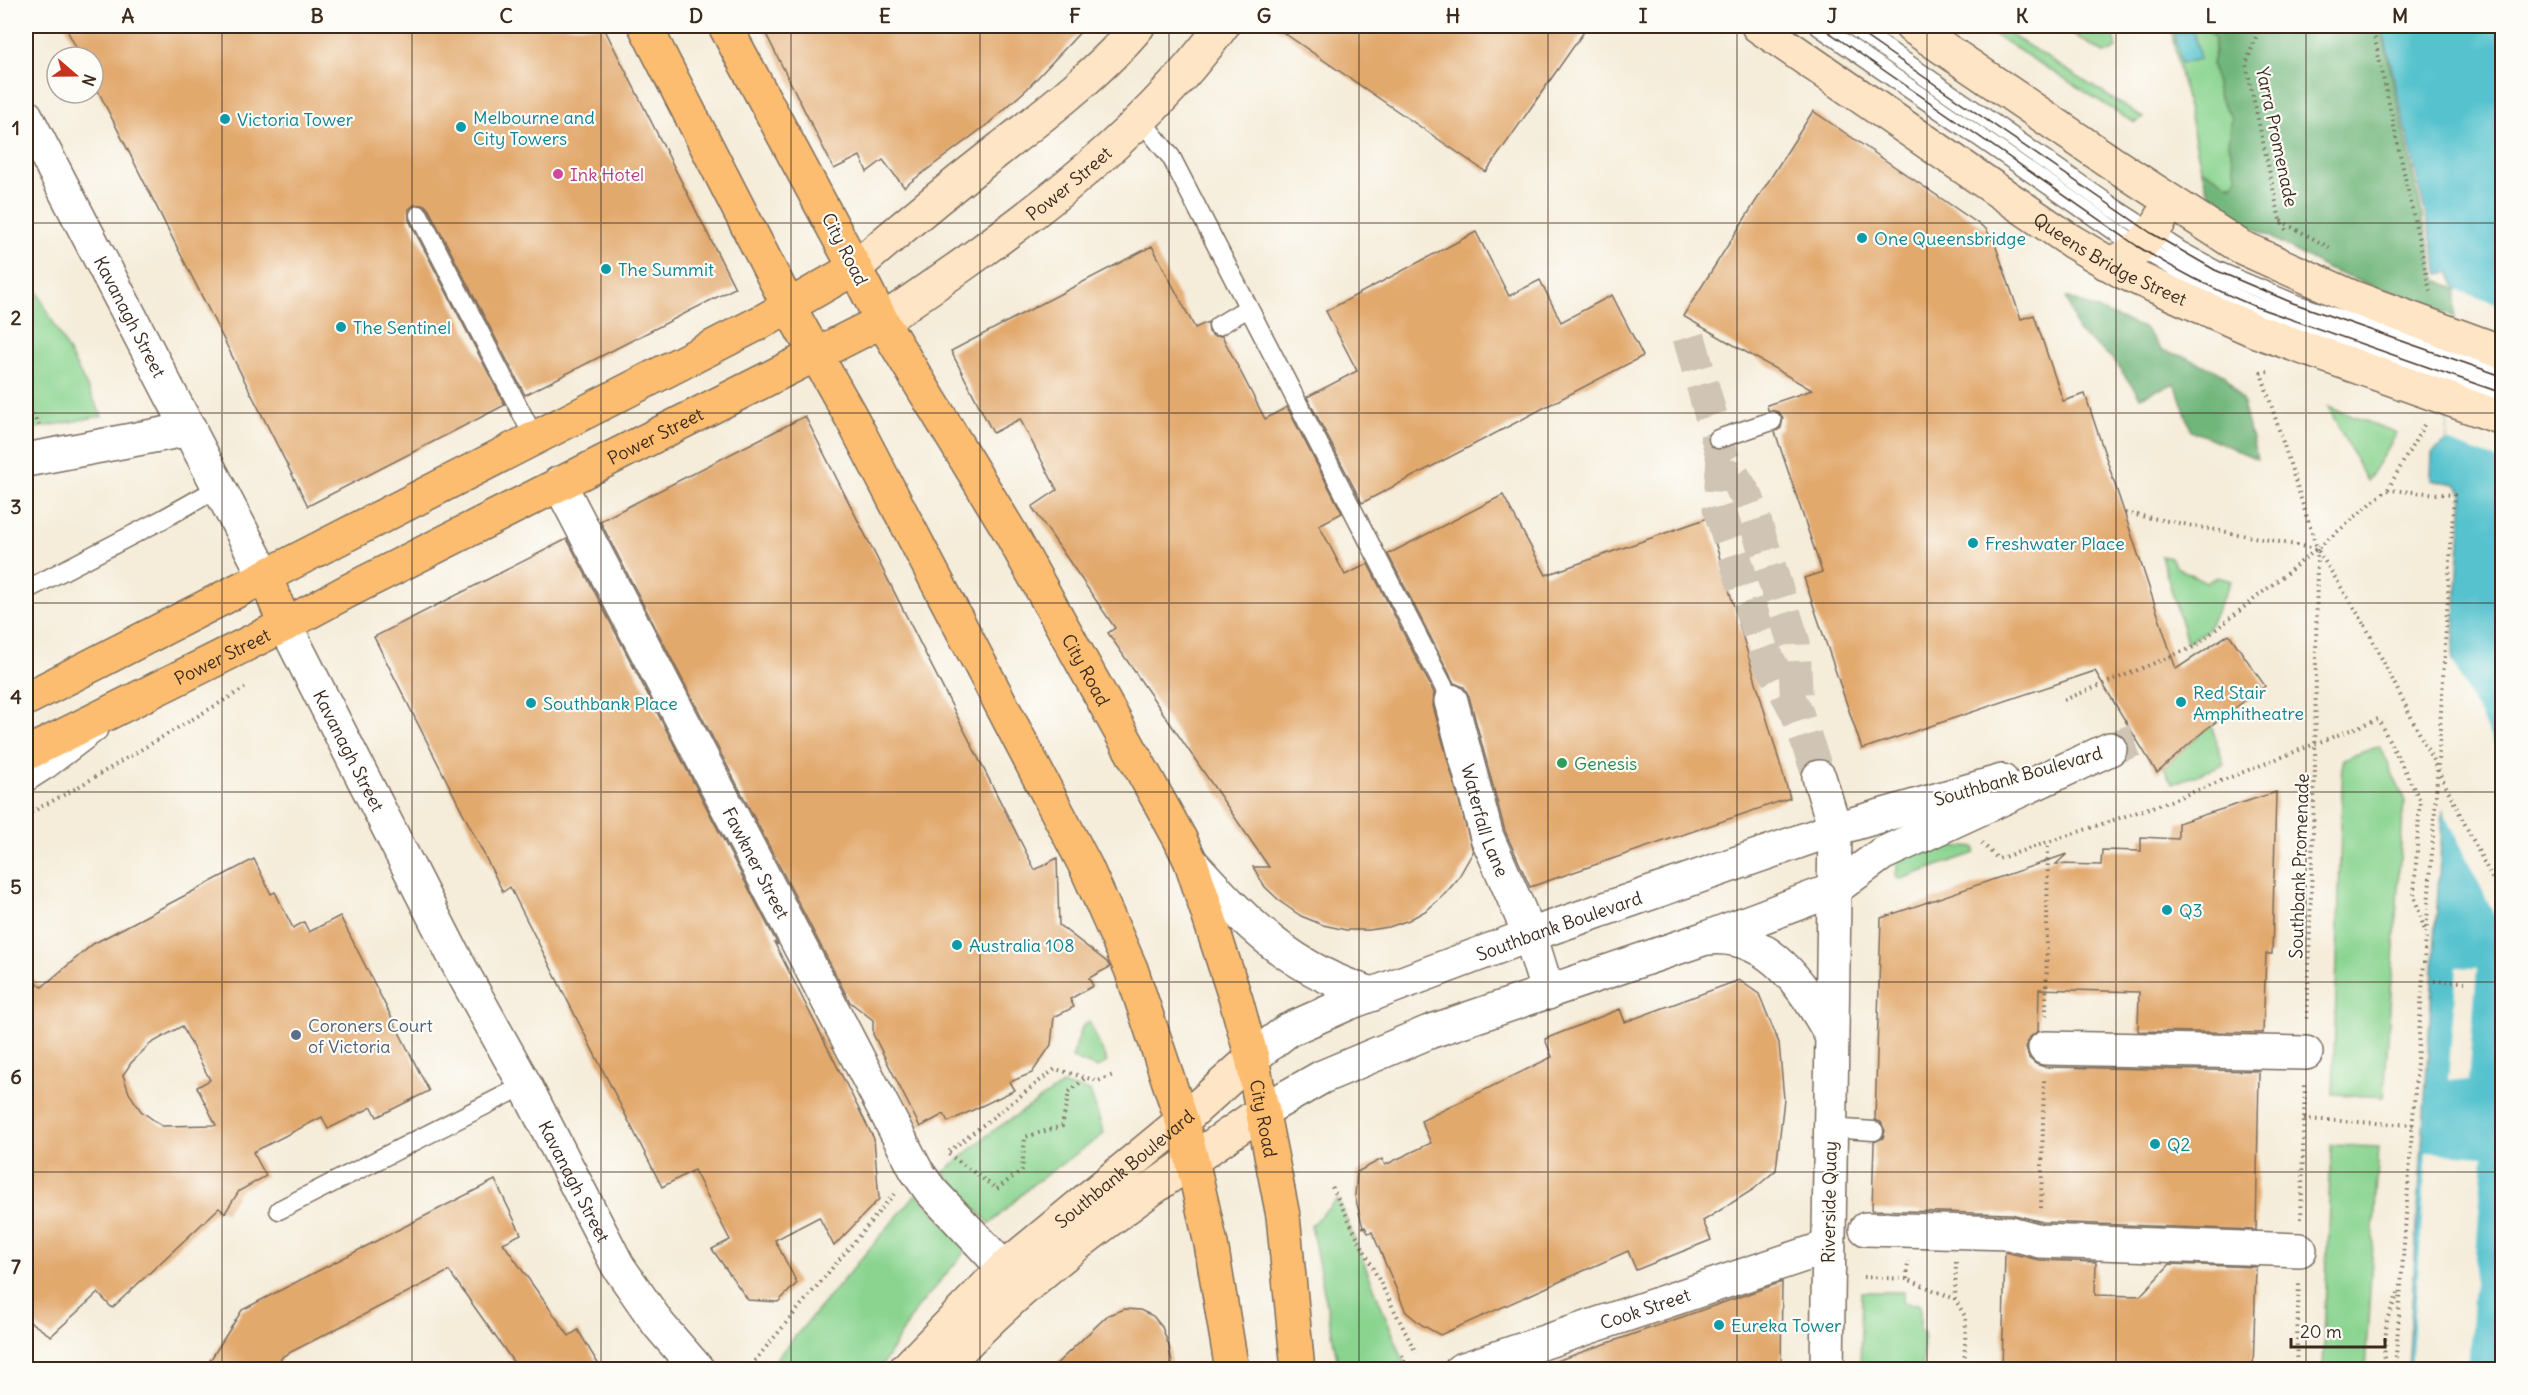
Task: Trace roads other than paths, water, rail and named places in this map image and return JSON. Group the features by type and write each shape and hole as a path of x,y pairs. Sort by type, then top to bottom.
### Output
{"main road":[{"path":"645,26 789,307 857,427 1086,867 1131,969 1182,1121 1192,1160 1211,1244 1232,1370"},
{"name":"City Road","path":"725,26 882,321 1010,532 1191,862 1236,1000 1264,1110 1283,1216 1298,1370"},
{"path":"26,699 789,307 855,268"},
{"name":"Power Street","path":"26,754 285,626 346,592 559,483 882,321"},
{"name":"Fawkner Street","path":"535,439 559,483"},
{"name":"Kavanagh Street","path":"265,576 285,626"}],"street":[{"path":"855,268 933,201 1038,119 1098,66 1138,26"},
{"name":"Power Street","path":"882,321 941,282 1065,187 1140,119 1206,48 1222,26"},
{"name":"Queens Bridge Street","path":"1758,26 2106,263 2169,293 2256,331 2451,367 2502,352"},
{"name":"Queens Bridge Street","path":"1911,26 2241,247 2265,260 2352,297 2451,367 2502,418"},
{"name":"Kavanagh Street","path":"26,116 265,576"},
{"path":"2106,263 2121,260 2144,239 2161,220 2170,201"},
{"path":"26,460 190,429"},
{"name":"Fawkner Street","path":"559,483 916,1170 931,1191 1004,1268"},
{"name":"Kavanagh Street","path":"285,626 458,964 525,1085 618,1266 659,1325 698,1370"},
{"name":"Waterfall Lane","path":"1451,701 1487,837 1530,936 1548,993"},
{"name":"Southbank Boulevard","path":"905,1370 1004,1268 1288,1030 1373,994 1530,936 1835,829 2110,749 1882,854 1833,890 1706,938 1548,993 1469,1017 1322,1077 1264,1110 1192,1160 1048,1267 1017,1293 941,1370"},
{"path":"1819,777 1835,829"},
{"name":"Riverside Quay","path":"1827,1370 1835,829"},
{"path":"1191,862 1249,925 1287,954 1327,978 1373,994"},
{"path":"1706,938 1729,937 1740,940 1753,945 1782,965 1803,987 1831,1035"},
{"path":"2045,1048 2306,1053"},
{"path":"1866,1229 2010,1233 2040,1241 2300,1250"},
{"name":"Cook Street","path":"1461,1370 1828,1247"}],"lane":[{"name":"Queens Bridge Street","path":"1819,26 2225,294 2451,367 2502,375"},
{"name":"Queens Bridge Street","path":"1853,26 2144,239"},
{"path":"1140,119 1171,158 1451,701"},
{"path":"419,215 535,439"},
{"path":"1218,326 1248,308"},
{"name":"Queens Bridge Street","path":"2451,367 2502,394"},
{"path":"1718,439 1772,421"},
{"path":"26,590 220,487"},
{"path":"26,783 76,749 136,700"},
{"path":"279,1210 525,1085"},
{"path":"1829,1128 1875,1131"}],"water":[{"path":"2382,26 2502,26 2502,1369 2408,1369 2463,493 2456,484 2431,480 2432,453 2447,441 2457,290 2449,272 2439,274"},
{"path":"2193,30 2200,59 2181,63 2174,34"}],"tunnel":[{"path":"1689,337 1723,459 1748,499 1794,643 1797,713"},
{"path":"1723,459 1719,508 1765,653 1797,713 1819,777"},
{"path":"2110,749 2135,740"}],"tram line":[{"path":"1820,26 2137,246 2210,287 2256,307 2502,393"},
{"path":"1850,26 2151,233 2215,270 2293,303 2502,376"}],"place":[{"name":"Victoria Tower","path":"225,119"},
{"name":"Melbourne and City Towers","path":"461,127"},
{"name":"Ink Hotel","path":"558,174"},
{"name":"One Queensbridge","path":"1862,238"},
{"name":"The Summit","path":"606,269"},
{"name":"The Sentinel","path":"341,327"},
{"name":"Freshwater Place","path":"1973,543"},
{"name":"Red Stair Amphitheatre","path":"2181,702"},
{"name":"Southbank Place","path":"531,703"},
{"name":"Genesis","path":"1562,763"},
{"name":"Q3","path":"2167,910"},
{"name":"Australia 108","path":"957,945"},
{"name":"Coroners Court of Victoria","path":"296,1035"},
{"name":"Q2","path":"2155,1144"},
{"name":"Eureka Tower","path":"1719,1325"}]}
